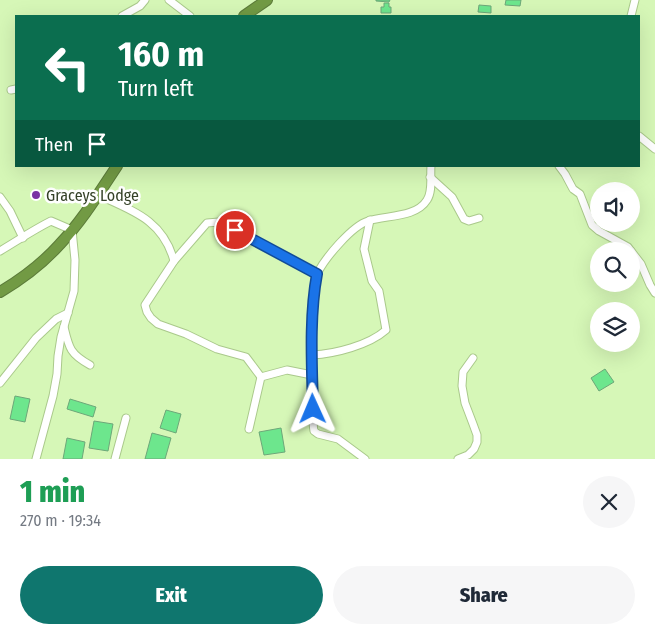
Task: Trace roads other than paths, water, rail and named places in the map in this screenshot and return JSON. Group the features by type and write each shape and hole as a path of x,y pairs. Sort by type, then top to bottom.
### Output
{"highway":[{"path":"245,15 267,0"},
{"path":"0,292 39,265 62,243 116,167"}],"street":[{"path":"124,15 140,6 145,0"},
{"path":"169,0 189,15"},
{"path":"631,15 635,0"},
{"path":"640,137 655,149"},
{"path":"365,459 338,439 318,434 314,431 312,356 314,288 317,274 325,260 349,234 362,224 370,220 406,214 422,206 431,192 431,167"},
{"path":"561,167 573,189 580,194 592,225 619,242"},
{"path":"430,176 452,197 464,219 469,221 479,218"},
{"path":"98,195 138,213 156,226 170,249 174,261"},
{"path":"0,197 10,211 23,238"},
{"path":"312,356 340,352 382,334 386,330 379,291 372,281 364,249 370,220"},
{"path":"0,252 51,221 72,230 75,260 74,291 58,356 53,396 36,459"},
{"path":"249,429 261,377 246,357 210,346 186,334 158,324 151,318 145,305 174,261 207,223 219,222 317,274"},
{"path":"640,263 655,292"},
{"path":"0,383 36,338 56,319 68,313"},
{"path":"64,327 68,344 74,354 90,365"},
{"path":"458,459 468,455 474,449 477,442 477,435 465,403 462,386 463,372 473,358"},
{"path":"261,377 287,370 312,375"},
{"path":"115,459 126,418"}],"place":[{"name":"Graceys Lodge","path":"36,195"}]}
